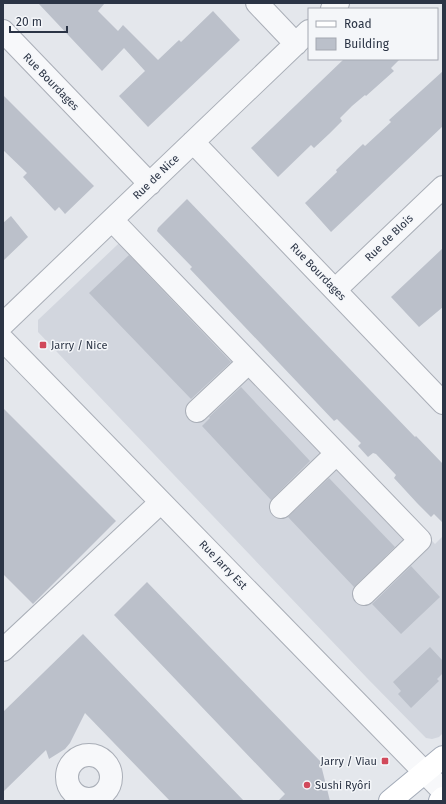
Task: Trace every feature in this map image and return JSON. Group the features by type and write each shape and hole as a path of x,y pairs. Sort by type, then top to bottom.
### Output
{"main road":[{"path":"390,801 443,757"},
{"path":"440,801 443,798"}],"street":[{"path":"257,3 302,37"},
{"name":"Rue Bourdages","path":"3,31 150,184"},
{"name":"Rue de Nice","path":"3,324 302,37"},
{"name":"Rue Bourdages","path":"193,142 443,403"},
{"name":"Rue de Blois","path":"335,290 443,186"},
{"path":"112,220 420,540 364,594"},
{"name":"Rue Jarry Est","path":"3,340 443,791"},
{"path":"197,411 248,363"},
{"path":"280,507 336,454"},
{"path":"3,650 161,502"}],"shaded area":[{"path":"135,228 435,544 443,536 443,733 439,737 432,739 426,738 367,678 38,332 38,320"}],"building":[{"path":"38,3 105,3 98,11 118,31 123,25 158,60 179,40 181,42 213,11 240,40 148,127 119,96 145,71 124,48 102,71"},
{"path":"343,60 399,60 391,68 394,71 366,96 365,95 352,106 340,118 342,121 329,134 314,148 311,145 278,177 251,148"},
{"path":"443,71 443,126 331,232 305,203 363,144 365,146 391,122 389,120"},
{"path":"3,95 94,186 65,214 59,207 55,211 23,177 27,173 3,150"},
{"path":"187,199 415,437 416,436 443,464 443,523 434,514 431,517 417,503 394,478 396,475 376,454 373,453 368,457 358,446 361,443 337,419 334,421 190,269 192,267 157,231 158,228"},
{"path":"11,216 28,237 3,261 3,223"},
{"path":"443,248 443,307 419,327 391,297"},
{"path":"129,255 231,362 191,399 89,293"},
{"path":"241,387 310,461 271,500 202,426 210,418 209,417"},
{"path":"3,408 116,521 33,604 3,574"},
{"path":"329,478 395,547 354,587 288,517"},
{"path":"411,566 440,597 401,634 372,604"},
{"path":"147,582 320,761 330,801 278,801 285,794 114,615"},
{"path":"83,634 244,801 170,801 85,713 70,743 65,749 49,759 46,750 3,792 3,712"},
{"path":"430,647 443,661 443,673 437,679 439,681 411,708 398,694 401,691 393,682"}],"place":[{"name":"Jarry / Nice","path":"43,345"},
{"name":"Jarry / Viau","path":"385,761"},
{"name":"Sushi Ryôri","path":"307,785"}]}
